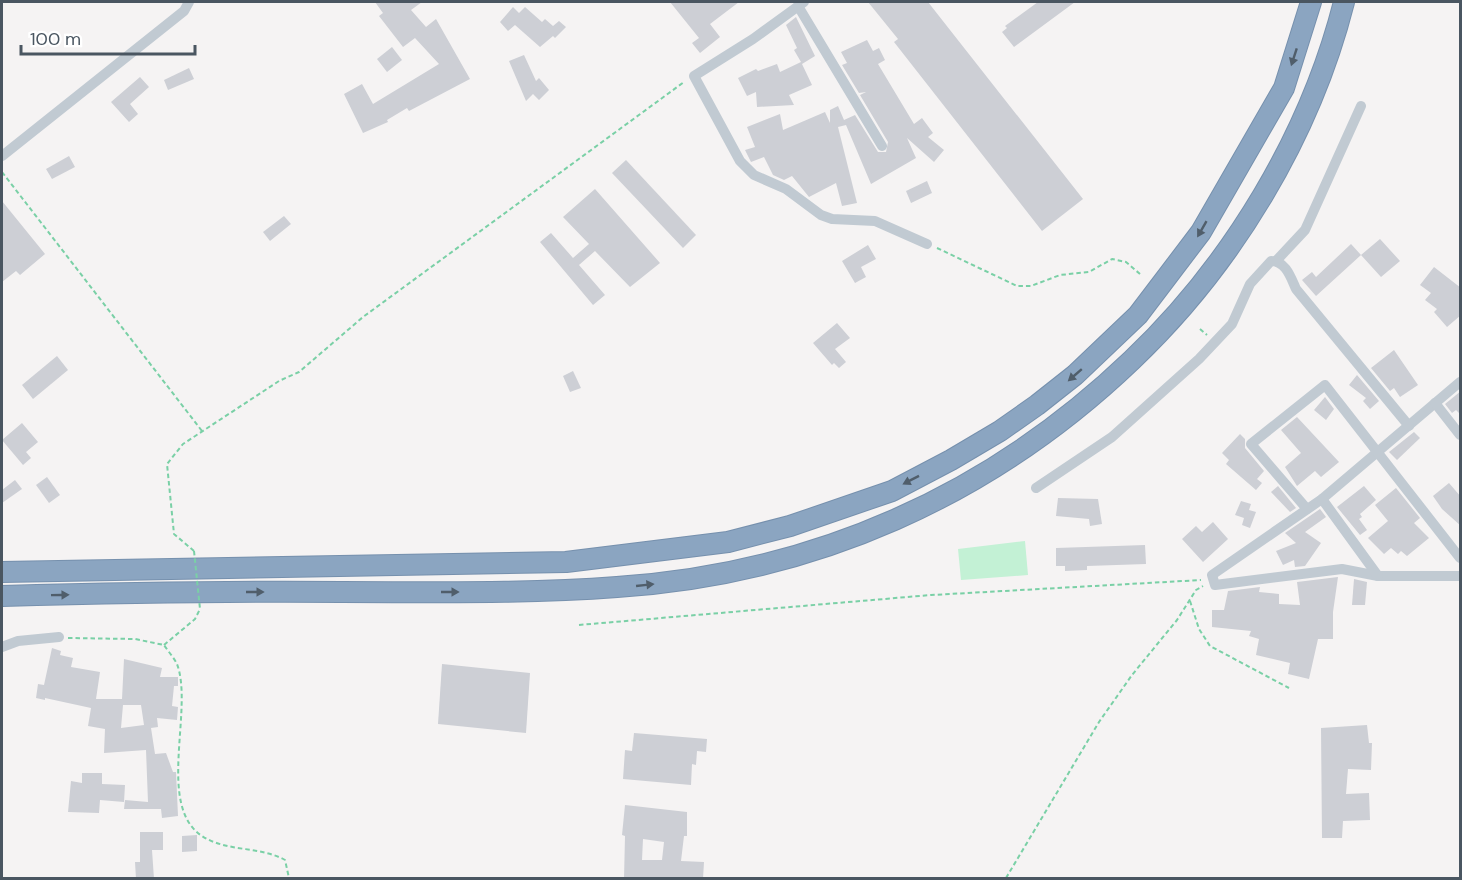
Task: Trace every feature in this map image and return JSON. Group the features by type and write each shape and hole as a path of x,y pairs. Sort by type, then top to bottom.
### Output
{"highway":[{"path":"2,572 566,562 728,542 790,526 892,490 951,460 1028,411 1075,375 1138,315 1201,232 1284,88 1311,2"},
{"path":"2,596 476,592 618,587 703,577 774,563 838,544 903,517 1000,466 1063,421 1119,372 1176,315 1219,261 1281,161 1315,87 1344,2"}],"street":[{"path":"2,156 184,11 189,2"},
{"path":"882,146 801,4 753,39 694,76 740,161 754,175 786,189 821,214 832,219 875,221 927,244"},
{"path":"1036,488 1112,437 1175,381 1232,324 1250,284 1264,266 1276,261 1305,230 1361,106"},
{"path":"1276,261 1286,268 1296,289 1408,426"},
{"path":"1461,382 1322,499 1212,574 1215,585 1342,569 1378,576 1461,576"},
{"path":"1306,509 1251,444 1325,385 1461,558"},
{"path":"1435,403 1461,435"},
{"path":"1322,499 1378,576"},
{"path":"2,647 18,640 59,637"}],"path":[{"path":"164,645 195,619 200,609 194,551 174,534 166,464 173,453 202,431 299,372 363,317 694,76"},
{"path":"2,172 202,431"},
{"path":"927,244 1017,286 1032,286 1060,275 1089,272 1112,259 1126,261 1140,274"},
{"path":"1006,879 1099,722 1196,590 1213,579"},
{"path":"579,625 930,596 1213,579"},
{"path":"1190,601 1199,629 1210,646 1289,688"},
{"path":"59,637 135,639 164,645 177,665 180,692 178,787 192,829 204,838 271,852 285,860 289,879"}],"green space":[{"path":"1025,541 1028,575 961,580 958,549"}],"building":[{"path":"375,2 422,2 411,10 426,27 436,19 470,79 409,111 407,108 387,120 388,122 363,133 344,94 362,84 373,104 439,64 415,38 403,47 379,16 383,13"},
{"path":"670,2 739,2 710,24 720,37 700,53 692,43 699,38"},
{"path":"868,2 928,2 1083,199 1042,231 894,42 898,39"},
{"path":"1038,2 1075,2 1014,47 1002,32 1007,28 1005,26"},
{"path":"513,7 519,13 525,7 542,22 545,19 553,26 559,21 566,27 555,38 553,36 540,47 515,25 508,31 500,22"},
{"path":"796,17 815,56 802,64 812,85 789,95 794,105 757,107 756,92 747,96 738,78 756,69 758,71 777,64 780,72 801,62 794,50 797,48 786,25"},
{"path":"867,40 873,51 879,48 885,60 878,64 914,124 922,118 933,133 928,137 944,150 934,162 907,138 916,158 871,184 846,125 838,127 857,203 842,206 836,183 809,197 792,176 784,180 773,175 764,157 751,162 745,150 755,147 747,127 780,114 783,130 825,112 830,123 830,110 838,106 844,120 855,115 878,152 886,152 888,142 860,95 866,92 859,93 842,65 847,63 841,52"},
{"path":"392,47 402,60 387,72 377,59"},
{"path":"524,55 536,81 539,78 549,90 539,100 533,94 526,101 509,61"},
{"path":"189,68 194,79 168,90 164,80"},
{"path":"140,77 149,87 130,104 138,114 129,122 111,102"},
{"path":"69,156 75,167 52,179 46,169"},
{"path":"626,160 696,235 683,248 612,173"},
{"path":"927,181 932,193 911,203 906,191"},
{"path":"595,189 660,263 630,287 595,251 579,265 605,295 593,305 540,242 551,233 573,258 589,244 563,217"},
{"path":"2,201 45,254 20,275 16,271 2,282"},
{"path":"284,216 291,224 270,241 263,232"},
{"path":"1380,239 1400,261 1381,277 1361,255"},
{"path":"1351,244 1361,255 1316,296 1302,280 1312,272 1316,277"},
{"path":"868,245 876,259 861,267 866,277 855,283 842,261"},
{"path":"1434,267 1461,288 1461,315 1447,327 1434,312 1437,309 1425,300 1431,293 1420,285"},
{"path":"837,323 850,338 835,349 846,362 839,368 834,363 832,365 813,343"},
{"path":"1394,350 1418,385 1400,397 1394,388 1390,391 1371,368"},
{"path":"57,356 68,370 33,399 22,385"},
{"path":"573,371 581,388 570,392 563,376"},
{"path":"1357,375 1379,401 1370,409 1363,401 1366,398 1349,385"},
{"path":"1461,391 1461,415 1456,410 1452,413 1445,404"},
{"path":"1325,397 1334,409 1326,420 1314,410"},
{"path":"1297,417 1339,462 1321,477 1315,471 1297,486 1285,467 1301,453 1281,430"},
{"path":"22,423 38,442 26,452 31,458 23,465 2,440"},
{"path":"1414,432 1420,438 1397,460 1389,452"},
{"path":"1240,434 1245,439 1245,448 1264,471 1257,479 1262,483 1256,490 1226,464 1229,460 1222,453"},
{"path":"47,477 60,495 49,503 36,485"},
{"path":"15,480 22,489 2,503 2,490"},
{"path":"1449,483 1461,497 1461,526 1442,509 1433,496"},
{"path":"1278,486 1296,508 1290,512 1271,492"},
{"path":"1364,486 1376,500 1360,514 1362,517 1359,519 1367,530 1360,535 1337,507"},
{"path":"1396,488 1420,518 1414,523 1429,538 1407,556 1401,551 1398,554 1391,548 1384,554 1368,538 1388,521 1375,505"},
{"path":"1058,498 1098,499 1102,524 1090,526 1089,519 1056,516"},
{"path":"1241,501 1251,504 1249,510 1256,512 1250,528 1242,525 1244,518 1235,515"},
{"path":"1320,509 1326,517 1305,532 1321,543 1305,566 1295,567 1294,560 1283,565 1276,551 1296,543 1285,533"},
{"path":"1213,522 1228,539 1203,562 1182,539 1196,526 1202,532"},
{"path":"1145,545 1146,564 1087,566 1087,570 1065,571 1065,566 1056,566 1056,548"},
{"path":"1338,577 1333,612 1333,639 1318,639 1309,679 1288,674 1290,663 1256,655 1259,639 1249,636 1251,631 1212,627 1212,610 1224,610 1228,591 1260,587 1259,592 1279,594 1279,604 1300,605 1297,582"},
{"path":"1354,579 1367,582 1365,605 1352,605"},
{"path":"52,648 61,651 60,655 73,658 71,667 100,672 96,699 122,699 124,659 162,668 160,677 178,677 178,686 174,686 172,706 178,707 177,720 157,718 158,727 151,728 155,754 166,753 173,772 176,772 178,816 162,818 161,809 124,809 125,800 148,802 146,750 104,753 105,729 88,726 91,708 36,698 38,684 44,685","holes":["123,705 141,705 144,725 121,728"]},
{"path":"442,664 530,673 526,733 438,724"},
{"path":"1367,725 1369,743 1372,743 1371,770 1348,769 1346,794 1369,793 1370,820 1343,821 1342,838 1322,838 1321,728"},
{"path":"634,733 707,739 706,752 697,751 696,765 692,764 691,785 623,779 625,750 632,751"},
{"path":"82,773 102,773 102,784 125,785 124,802 100,800 99,813 68,812 71,781 82,783"},
{"path":"625,805 687,812 687,836 684,836 681,861 704,862 703,879 624,879 625,836 622,835","holes":["643,839 664,842 662,860 642,860"]},
{"path":"140,832 163,832 163,850 152,850 154,879 136,879 135,862 140,862"},
{"path":"197,835 197,851 182,852 182,836"}]}
